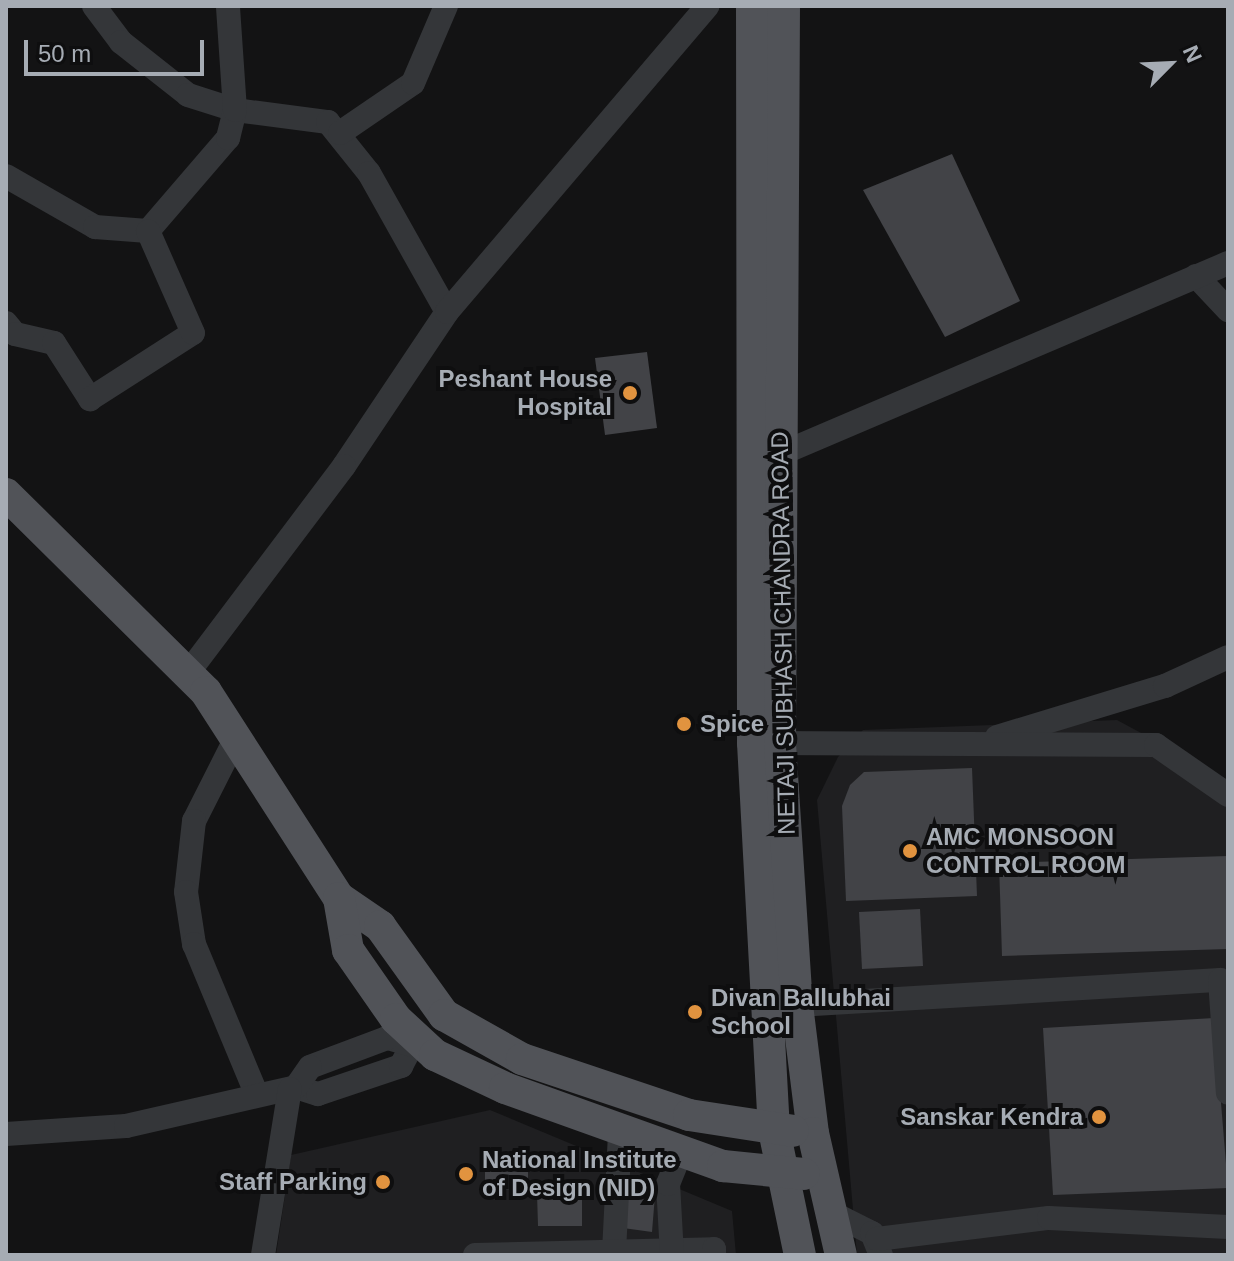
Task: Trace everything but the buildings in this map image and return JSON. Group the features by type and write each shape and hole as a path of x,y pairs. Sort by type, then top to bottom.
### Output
{"main road":[{"name":"NETAJI SUBHASH CHANDRA ROAD","path":"752,6 774,1130 796,1252"},
{"name":"NETAJI SUBHASH CHANDRA ROAD","path":"784,6 778,455 766,743 813,1133 841,1255"},
{"path":"6,494 188,673 236,738 339,898 380,926 444,1015 522,1059 689,1115 774,1130 813,1133"},
{"path":"339,898 348,950 414,1044 505,1088 620,1132 681,1151 783,1174 823,1174"}],"street":[{"path":"94,6 121,42 188,95 235,110 328,122 340,133 447,312"},
{"path":"148,231 228,138 235,110 228,6"},
{"path":"340,133 413,83 446,6"},
{"path":"188,673 344,466 447,312 707,6"},
{"path":"6,176 95,227 148,231"},
{"path":"6,323 15,334 54,343 90,399 193,333 148,231"},
{"path":"778,455 1228,263"},
{"path":"1196,276 1228,310"},
{"path":"983,742 1165,686 1228,657"},
{"path":"236,738 194,821 186,892 194,944 256,1093"},
{"path":"766,743 1156,745 1228,795"},
{"path":"797,1005 1220,980 1228,1093"},
{"path":"263,1255 293,1088 310,1067 387,1038 414,1044 444,1015"},
{"path":"6,1134 126,1126 256,1093 293,1088"},
{"path":"614,1252 620,1132"},
{"path":"672,1253 668,1184 681,1151"},
{"path":"832,1213 879,1247 1049,1218 1228,1227"},
{"path":"475,1255 714,1252"}],"shaded area":[{"path":"1117,720 1228,780 1228,1255 857,1255 817,800 838,757 863,730"},
{"name":"National Institute of Design (NID)","path":"490,1110 732,1211 736,1255 276,1255 291,1155"}],"place":[{"name":"Peshant House Hospital","path":"630,393"},
{"name":"Spice","path":"684,724"},
{"name":"AMC MONSOON CONTROL ROOM","path":"910,851"},
{"name":"Divan Ballubhai School","path":"695,1012"},
{"name":"Sanskar Kendra","path":"1099,1117"},
{"name":"National Institute of Design (NID)","path":"466,1174"},
{"name":"Staff Parking","path":"383,1182"}]}
